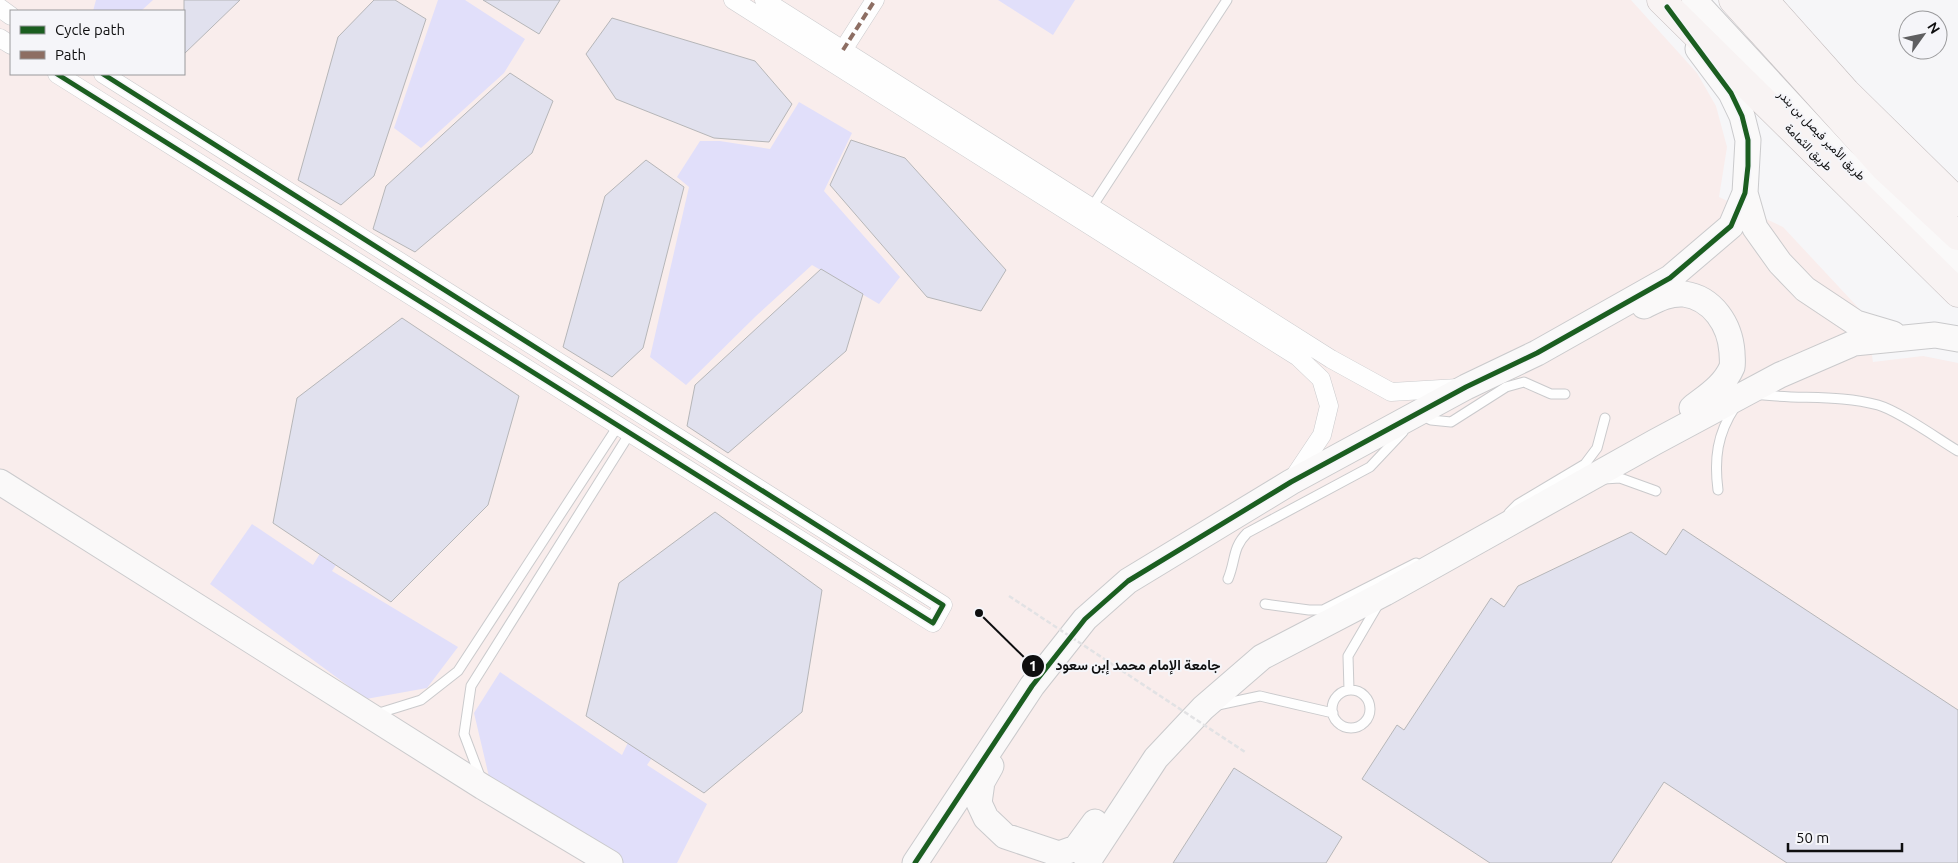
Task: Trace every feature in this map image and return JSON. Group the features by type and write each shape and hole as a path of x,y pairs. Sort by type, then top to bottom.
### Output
{"main road":[{"path":"1733,0 1885,168 1958,236"},
{"path":"1764,0 1846,92 1958,202"},
{"name":"طريق الثمامة","path":"1664,3 1958,293"}],"street":[{"path":"734,0 1331,359 1391,392 1466,387"},
{"path":"764,0 843,50 1298,357 1321,379 1330,406 1322,435 1291,482"},
{"path":"843,50 875,0"},
{"name":"طريق الأمير فيصل بن بندر","path":"1694,0 1842,160 1958,263"},
{"path":"1664,3 1731,93 1742,116 1748,140 1745,193 1755,228 1780,263 1805,288 1856,323 1899,337"},
{"path":"59,75 933,623 943,605 105,75"},
{"path":"915,863 1032,686 1085,619 1128,581 1291,482 1420,414 1466,387 1537,353 1670,278 1731,226 1745,193"},
{"path":"284,216 296,196"},
{"path":"1537,353 1605,327 1665,295 1686,294 1708,305 1723,319 1731,340 1733,364 1727,376 1716,390 1676,420 1655,442"},
{"path":"1032,686 982,782 979,803 986,818 1005,836 1059,854 1076,848 1109,803 1156,758 1203,708 1262,657 1385,593 1586,480 1780,375 1854,343 1899,337 1935,335 1958,338"},
{"path":"0,482 483,787 610,863"},
{"path":"1087,863 1156,758"}],"lane":[{"path":"1088,214 1227,0"},
{"path":"1228,579 1234,565 1236,544 1247,533 1370,467 1420,414 1431,420 1451,422 1506,387 1524,382 1551,394 1565,394"},
{"path":"1718,490 1716,454 1728,418 1745,393 1779,398 1844,399 1880,406 1958,451"},
{"path":"1265,604 1323,610 1403,568 1485,537 1518,504 1586,464 1597,448 1605,418"},
{"path":"370,716 420,700 458,670 624,429"},
{"path":"483,787 464,734 471,686 624,429"},
{"path":"1586,480 1620,478 1656,491"},
{"path":"1348,690 1348,656 1385,593"},
{"path":"1348,690 1359,691 1367,698 1370,712 1366,722 1357,727 1347,727 1338,722 1333,713 1336,698 1348,690"},
{"path":"1203,708 1260,696 1333,713"}],"path":[{"path":"1009,596 1245,752"}],"shaded area":[{"path":"0,0 1631,0 1697,73 1716,106 1727,147 1719,197 1783,227 1866,316 1873,362 1923,356 1958,363 1958,863 0,863"},
{"path":"96,0 153,0 142,10 93,10"},
{"path":"438,0 465,0 525,39 504,73 421,148 394,128"},
{"path":"998,0 1075,0 1053,35"},
{"path":"799,102 852,133 824,191 900,277 879,304 812,265 756,316 686,385 650,357 689,187 677,177 700,141 720,141 770,149"},
{"path":"377,503 332,571 458,647 427,688 366,699 210,584 252,524 313,565 349,506"},
{"path":"674,647 689,703 647,765 707,804 677,863 621,863 490,781 474,713 500,672 622,755"}],"building":[{"path":"184,0 240,0 185,53"},
{"path":"374,0 395,0 426,19 374,176 341,205 298,180 338,37"},
{"path":"483,0 560,0 539,34"},
{"path":"612,18 755,61 792,104 769,142 714,138 616,99 586,54"},
{"path":"510,73 553,101 532,153 415,252 373,229 386,186"},
{"path":"851,140 905,158 1006,270 981,311 927,297 830,185"},
{"path":"646,160 684,187 643,348 612,377 563,347 605,196"},
{"path":"821,269 863,294 846,351 728,453 687,426 695,385"},
{"path":"402,318 519,396 488,505 391,602 273,523 297,398"},
{"path":"715,512 822,590 802,712 704,793 586,716 619,583"},
{"path":"1683,529 1958,710 1958,863 1787,863 1664,782 1611,863 1490,863 1362,779 1397,725 1404,730 1491,598 1504,607 1518,586 1631,532 1666,555"},
{"path":"1234,768 1342,837 1326,863 1173,863"}],"marked path":[{"path":"843,50 875,0"}],"cycle path":[{"path":"915,863 1032,686 1085,619 1128,581 1291,482 1466,387 1537,353 1670,278 1731,226 1745,193 1748,166 1748,140 1742,116 1731,93 1667,7"},
{"path":"59,75 933,623 943,605 105,75"}],"place":[{"name":"جامعة الإمام محمد إبن سعود","path":"979,613"}]}
